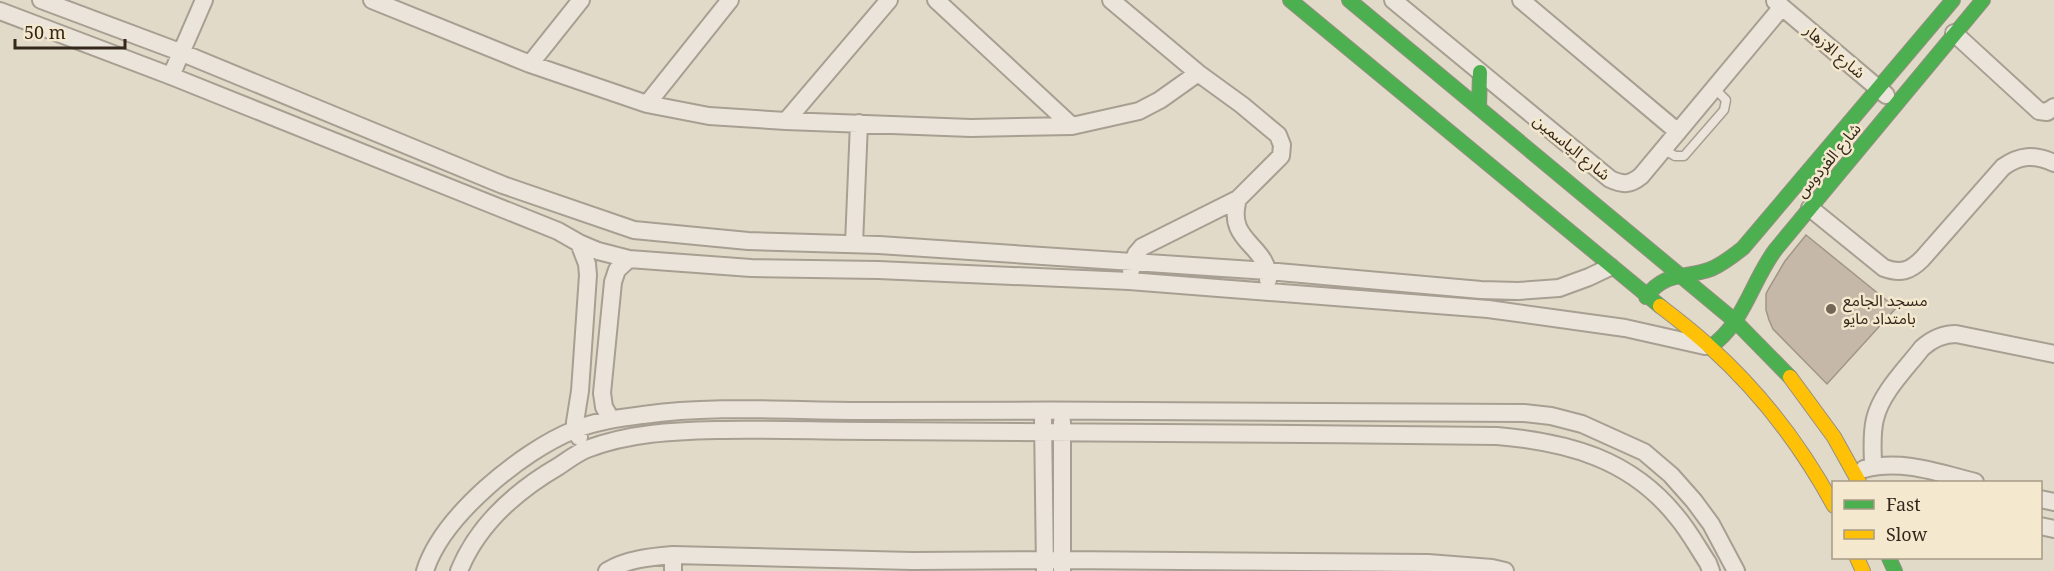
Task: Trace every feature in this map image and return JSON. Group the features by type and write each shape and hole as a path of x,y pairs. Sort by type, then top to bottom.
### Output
{"street":[{"path":"41,0 180,52 503,185 634,230 748,241 879,245 1268,271 1481,290 1518,291 1559,288 1589,278 1610,267"},
{"path":"171,76 204,0"},
{"path":"372,0 530,64 647,104 709,116 972,128 1072,126 1139,111 1160,100 1198,73"},
{"path":"410,14 420,0"},
{"path":"530,64 581,0"},
{"path":"647,104 730,0"},
{"path":"786,121 889,0"},
{"path":"936,0 1072,126"},
{"path":"1111,0 1198,73 1242,105 1281,140 1281,156 1238,199 1149,242 1136,254 1132,262 1129,281"},
{"path":"1290,0 1646,297 1710,347 1785,426 1806,456 1832,504"},
{"path":"1349,0 1735,321 1768,353 1808,398 1835,437 1856,477 1873,467 1904,465 1967,481"},
{"name":"شارع الياسمين","path":"1393,0 1610,179 1621,184 1632,183 1641,176 1714,88 1778,3"},
{"path":"1521,0 1678,132"},
{"name":"شارع الفردوس","path":"1646,297 1660,281 1677,274 1707,271 1722,265 1734,256 1773,215 1953,0"},
{"name":"شارع الفردوس","path":"1710,347 1725,337 1764,266 1983,0"},
{"name":"شارع الازهار","path":"1778,3 1896,103"},
{"path":"0,11 171,76 558,231 598,251 629,259 751,268 878,270 1129,281 1488,309 1625,328 1710,347"},
{"path":"1954,33 2039,111 2047,112 2054,106"},
{"path":"1479,108 1480,72"},
{"path":"854,244 859,123"},
{"path":"1810,208 1884,268 1898,272 1912,269 1922,259 2003,167 2015,159 2029,157 2043,158 2054,163"},
{"path":"1238,199 1235,209 1238,229 1265,262 1268,271 1268,292"},
{"path":"579,243 587,264 588,275 575,429 585,450"},
{"path":"878,270 879,245"},
{"path":"610,419 604,407 602,393 613,282 617,270 629,259"},
{"path":"1873,467 1873,432 1879,408 1922,348 1929,342 1938,337 1956,334 2054,354"},
{"path":"425,571 437,545 474,499 502,474 538,448 575,429 610,419 674,411 740,409 1524,412 1551,416 1582,424 1644,452 1671,475 1694,501 1711,524 1736,571"},
{"path":"1042,409 1045,566"},
{"path":"1062,409 1062,565"},
{"path":"1311,434 1313,411"},
{"path":"459,571 472,543 491,518 517,494 585,450 617,440 654,433 693,431 1043,430 1497,436 1534,439 1600,458 1626,471 1653,491 1677,517 1711,571"},
{"path":"607,571 617,565 640,558 673,563 912,566 1195,566 1428,562 1505,571"}],"lane":[{"path":"1663,148 1675,156 1684,156 1724,110 1726,100 1714,88"}],"building":[{"name":"مسجد الجامع بامتداد مايو","path":"1806,235 1896,308 1827,384 1773,329 1766,310 1766,294 1769,288 1785,261"}],"traffic: fast":[{"path":"1290,0 1660,306"},
{"path":"1349,0 1735,321 1790,377"},
{"path":"1646,297 1660,283 1711,269 1743,248 1953,0"},
{"path":"1710,347 1731,326 1776,249 1983,0"},
{"path":"1479,108 1480,72"},
{"path":"1889,559 1895,571"}],"traffic: slow":[{"path":"1660,306 1710,347 1763,402 1794,442 1832,502"},
{"path":"1790,377 1834,437 1858,481"},
{"path":"1857,559 1863,571"}],"place":[{"name":"مسجد الجامع بامتداد مايو","path":"1831,309"}]}
